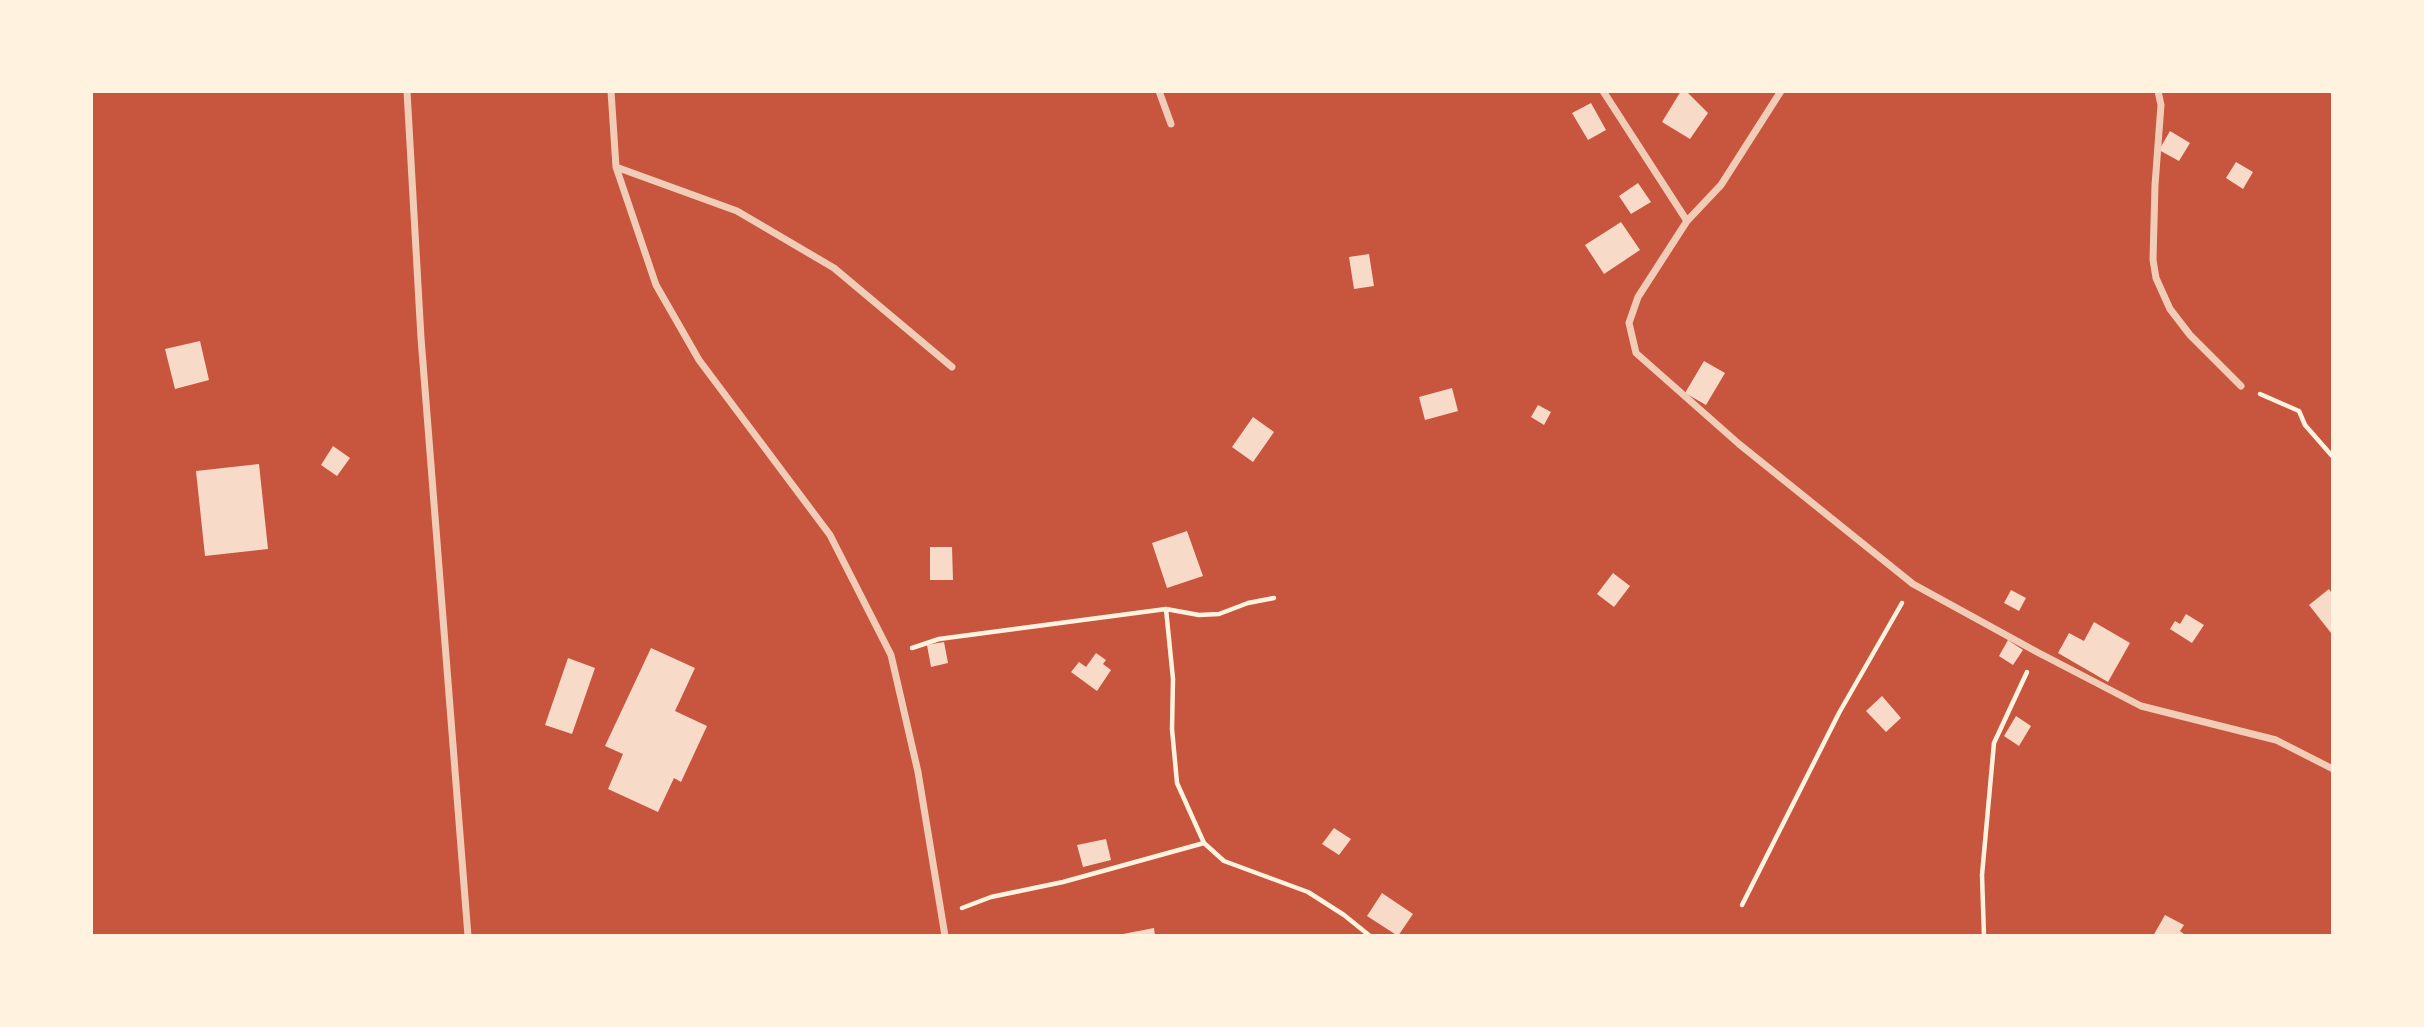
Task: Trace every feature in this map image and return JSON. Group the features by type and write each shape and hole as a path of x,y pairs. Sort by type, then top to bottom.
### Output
{"street":[{"path":"407,91 422,338 468,936"},
{"path":"611,91 616,167 656,285 699,360 830,535 891,655 918,772 945,936"},
{"path":"1159,91 1171,124"},
{"path":"1603,91 1687,221"},
{"path":"1781,91 1721,185 1687,221 1638,297 1629,323 1636,353 1739,444 1913,584 2141,706 2276,740 2333,769"},
{"path":"2158,91 2161,105 2155,185 2156,278 2170,309 2190,335 2241,386"},
{"path":"616,167 737,211 834,268 952,367"}],"path":[{"path":"2241,386 2299,411 2305,425 2333,457"},
{"path":"1742,905 1839,713 1913,584"},
{"path":"891,655 939,639 1166,609 1199,615 1219,614 1248,603 1274,598"},
{"path":"1166,609 1173,679 1172,729 1177,783 1204,843 1224,861 1308,892 1370,936"},
{"path":"1984,936 1982,875 1994,743 2037,652"},
{"path":"942,916 990,897 1063,882 1204,843"}],"building":[{"path":"1681,91 1686,91 1708,113 1690,139 1662,122"},
{"path":"1591,103 1606,130 1588,140 1572,113"},
{"path":"2170,131 2190,143 2179,161 2159,150"},
{"path":"2236,162 2253,172 2243,189 2226,178"},
{"path":"1638,183 1651,202 1631,214 1619,196"},
{"path":"1621,222 1640,250 1604,274 1585,245"},
{"path":"1369,254 1374,286 1354,289 1349,257"},
{"path":"200,341 209,380 175,389 165,349"},
{"path":"1704,361 1725,373 1706,405 1685,393"},
{"path":"1452,388 1458,411 1425,420 1419,397"},
{"path":"1538,405 1551,412 1544,425 1531,417"},
{"path":"1253,417 1274,432 1253,462 1232,447"},
{"path":"333,446 350,458 337,476 321,465"},
{"path":"259,464 268,549 205,556 196,471"},
{"path":"1187,531 1203,576 1167,588 1152,543"},
{"path":"930,547 952,547 953,580 930,580"},
{"path":"1613,573 1630,586 1614,607 1597,594"},
{"path":"2329,589 2333,595 2331,633 2309,605"},
{"path":"2011,590 2026,598 2019,611 2004,603"},
{"path":"2186,614 2204,625 2192,643 2170,629 2175,621 2180,624"},
{"path":"2094,622 2130,643 2108,682 2058,653 2069,633 2084,641"},
{"path":"2008,640 2023,650 2013,665 1999,656"},
{"path":"944,642 948,663 931,667 927,645"},
{"path":"651,648 695,668 675,711 707,726 681,782 674,778 658,812 608,789 623,754 605,746"},
{"path":"1096,653 1106,660 1103,664 1111,670 1097,691 1071,672 1079,662 1086,667"},
{"path":"568,658 595,668 572,734 545,725"},
{"path":"1882,696 1901,718 1886,732 1866,711"},
{"path":"2016,716 2031,726 2019,746 2004,736"},
{"path":"1334,828 1351,839 1339,855 1322,844"},
{"path":"1106,839 1111,860 1083,867 1077,845"},
{"path":"1382,893 1413,914 1398,936 1367,916"},
{"path":"2165,915 2184,925 2180,931 2183,936 2153,936"},
{"path":"1154,928 1155,936 1118,936 1118,935"}]}
